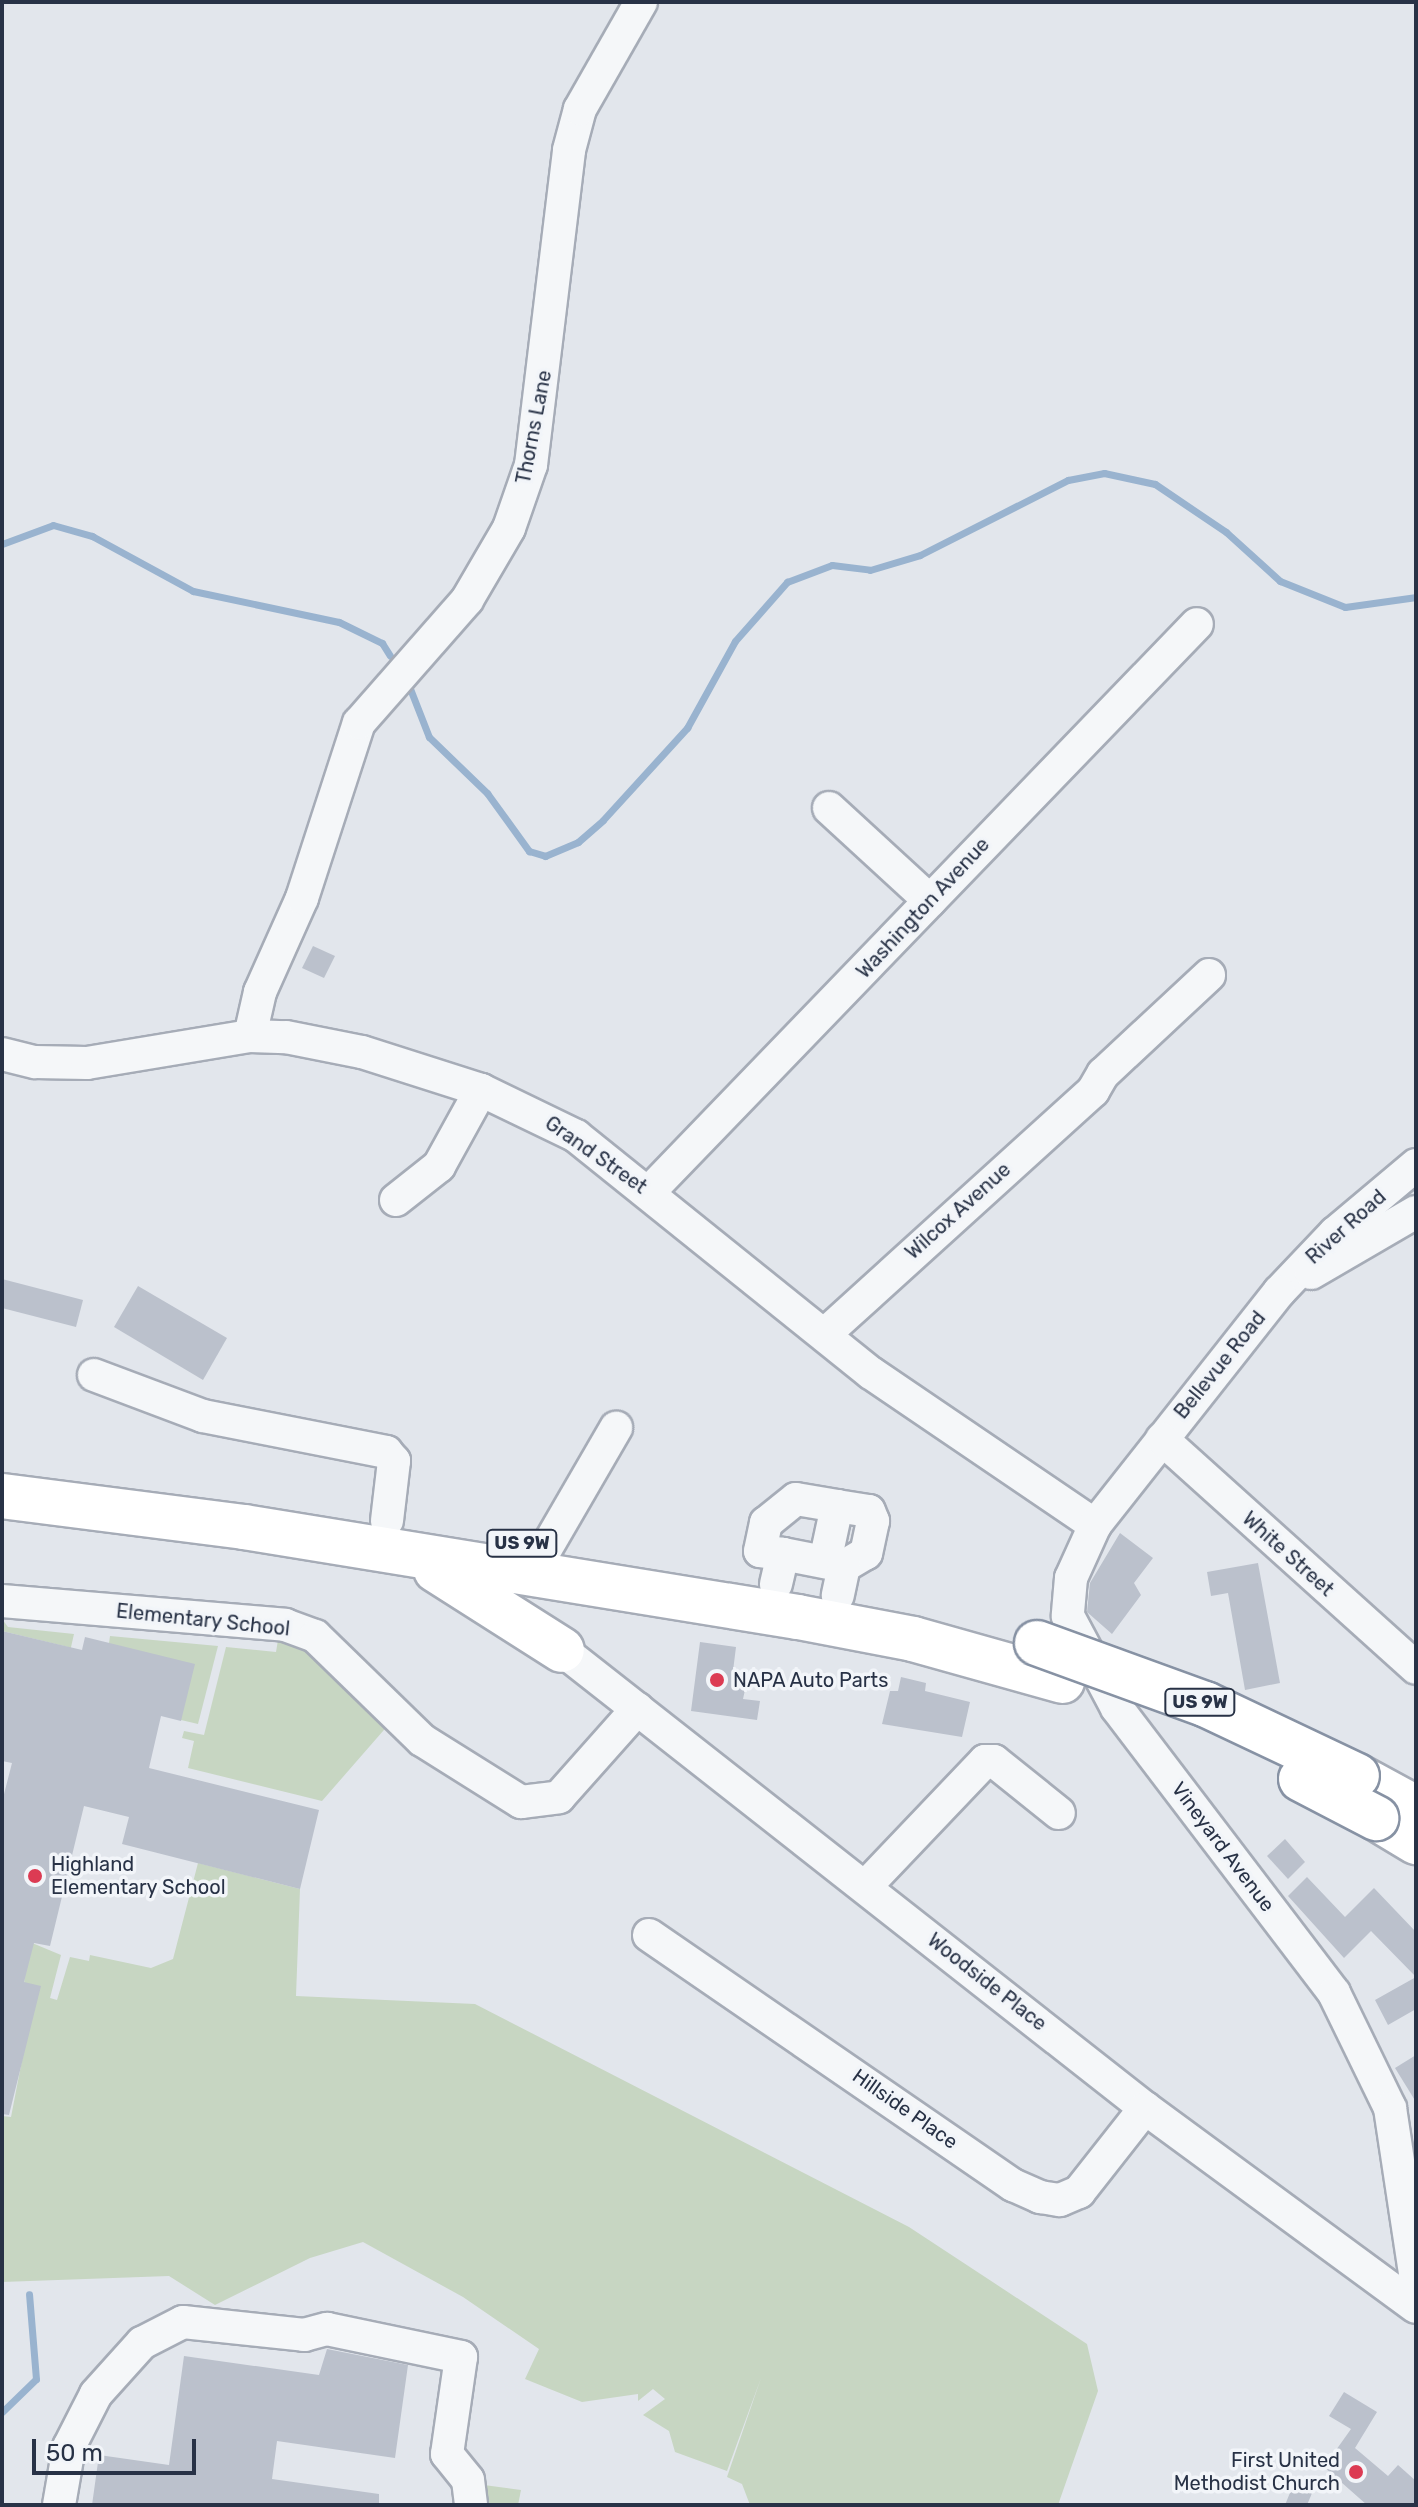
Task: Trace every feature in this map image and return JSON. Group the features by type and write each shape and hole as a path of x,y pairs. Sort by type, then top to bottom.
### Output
{"highway":[{"name":"US 9W","path":"2,1467 378,1534 581,1582 913,1639 1062,1681 1207,1735 1396,1813"},
{"name":"US 9W","path":"2,1496 378,1534 836,1574 1205,1704 1357,1776 1396,1813 1416,1842"},
{"path":"378,1534 458,1581 562,1650"},
{"path":"562,1650 547,1624 548,1611 565,1588 581,1582"}],"street":[{"name":"Thorns Lane","path":"250,1036 260,992 302,898 359,723 467,600 509,528 531,465 569,150 580,109 641,2"},
{"name":"Washington Avenue","path":"649,1192 1197,624"},
{"path":"829,808 930,901"},
{"name":"Wilcox Avenue","path":"825,1334 1093,1091 1103,1074 1209,975"},
{"name":"Grand Street","path":"2,1054 35,1062 87,1063 250,1036 362,1052 481,1090 550,1120 649,1192 871,1373 1095,1525"},
{"path":"396,1200 439,1166 481,1090"},
{"name":"River Road","path":"1279,1292 1335,1233 1416,1165"},
{"path":"1279,1292 1409,1222"},
{"name":"Bellevue Road","path":"1162,1439 1279,1292"},
{"path":"94,1375 203,1416 386,1452 394,1461 378,1534"},
{"path":"547,1547 616,1428"},
{"name":"Vineyard Avenue","path":"1162,1439 1095,1525 1071,1578 1068,1616 1117,1708 1334,1993 1390,2108 1416,2279"},
{"name":"White Street","path":"1162,1439 1416,1668"},
{"path":"779,1569 760,1551 766,1523 796,1499 869,1511 873,1521 866,1553 836,1574"},
{"name":"Elementary School","path":"2,1601 285,1625 315,1636 422,1740 521,1802 559,1797 637,1709"},
{"name":"Woodside Place","path":"562,1650 1145,2108 1416,2307"},
{"path":"865,1887 985,1761 994,1761 1059,1813"},
{"name":"Hillside Place","path":"649,1935 1013,2185 1040,2197 1060,2200 1079,2192 1145,2108"},
{"path":"59,2505 69,2447 96,2394 142,2343 183,2322 304,2335 327,2329 461,2357 447,2454 468,2480 471,2505"}],"green space":[{"path":"2,1619 8,1627 74,1634 67,1665 68,1647 2,1631"},
{"path":"110,1636 218,1646 198,1724 181,1720 109,1643"},
{"path":"296,1639 390,1723 322,1801 188,1768 194,1741 182,1738 184,1731 204,1735 226,1647 276,1652 278,1640"},
{"path":"198,1863 300,1889 296,1996 475,2004 909,2227 1087,2344 1098,2391 1058,2505 750,2505 742,2484 727,2477 761,2378 727,2471 675,2452 669,2431 643,2415 665,2399 653,2389 638,2401 638,2394 582,2402 525,2379 539,2349 463,2297 363,2242 310,2258 215,2305 169,2276 2,2282 2,2116 11,2117 23,2055 25,1940 61,1955 50,1998 57,2000 70,1957 89,1961 90,1955 151,1968 173,1959"},
{"path":"484,2485 521,2490 518,2505 487,2505"}],"building":[{"path":"313,946 335,956 324,978 302,968"},
{"path":"2,1279 83,1300 76,1327 2,1308"},
{"path":"138,1286 227,1338 203,1380 114,1327"},
{"path":"1120,1533 1153,1558 1134,1583 1141,1595 1112,1634 1087,1612 1090,1583"},
{"path":"1258,1563 1280,1683 1245,1690 1228,1593 1211,1596 1207,1572"},
{"name":"Highland Elementary School","path":"2,1631 82,1650 85,1637 195,1664 181,1721 161,1716 149,1768 319,1810 300,1889 122,1844 129,1817 84,1806 50,1946 34,1943 24,1982 41,1986 9,2115 2,2114 2,1802 12,1763 2,1761"},
{"name":"NAPA Auto Parts","path":"700,1642 736,1647 732,1679 747,1681 743,1699 760,1701 757,1720 691,1711"},
{"path":"901,1677 926,1683 925,1691 970,1702 962,1737 882,1724 890,1691 898,1691"},
{"path":"1285,1839 1305,1862 1288,1879 1267,1856"},
{"path":"1307,1877 1345,1917 1374,1888 1416,1932 1416,1977 1371,1931 1344,1958 1288,1896"},
{"path":"1416,1977 1416,2009 1388,2025 1375,2000"},
{"path":"1416,2055 1416,2102 1395,2068"},
{"path":"327,2349 408,2365 395,2458 277,2441 272,2479 379,2494 379,2505 92,2505 99,2455 169,2465 184,2356 319,2375"},
{"name":"First United Methodist Church","path":"1344,2392 1377,2412 1355,2448 1388,2476 1398,2465 1416,2481 1416,2505 1367,2505 1324,2467 1351,2429 1329,2416"},
{"path":"1296,2478 1315,2486 1307,2505 1285,2505"}],"waterway":[{"path":"409,686 429,737 487,793 529,851 545,856 578,842 603,820 687,728 735,641 787,582 832,565 870,570 920,555 1068,480 1104,473 1155,484 1226,532 1280,581 1345,607 1416,597"},
{"path":"2,544 53,525 92,536 193,591 339,622 382,643 390,656"},
{"path":"2,2412 36,2379 29,2294"}],"place":[{"name":"NAPA Auto Parts","path":"717,1680"},
{"name":"Highland Elementary School","path":"35,1876"},
{"name":"First United Methodist Church","path":"1356,2472"}]}
